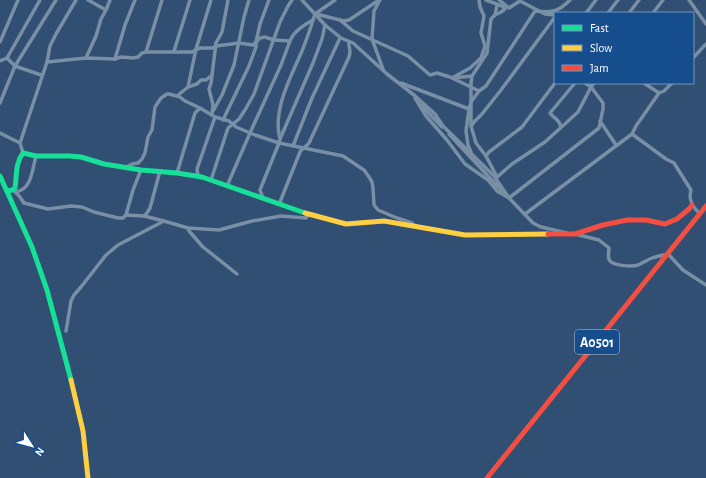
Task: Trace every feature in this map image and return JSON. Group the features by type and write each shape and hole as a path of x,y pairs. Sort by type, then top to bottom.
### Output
{"main road":[{"path":"12,191 15,188 20,156 23,153 36,156 81,156 90,160 141,170 177,172 198,176 308,214 346,224 384,221 466,235 575,234 627,220 646,220 665,224 677,218 692,205"},
{"path":"0,176 12,191 47,290 72,383 83,431 88,478"},
{"name":"A0501","path":"487,478 706,206"}],"street":[{"path":"0,42 18,0"},
{"path":"0,61 7,58 40,0"},
{"path":"0,103 15,66 56,0"},
{"path":"23,153 20,143 47,62 50,46 76,0"},
{"path":"88,0 106,10"},
{"path":"86,58 110,0"},
{"path":"115,58 135,0"},
{"path":"146,52 162,0"},
{"path":"174,51 190,0"},
{"path":"188,87 196,49 211,0"},
{"path":"214,114 213,102 209,89 216,40 222,32 228,0"},
{"path":"198,176 197,169 214,114 234,65 249,0"},
{"path":"224,120 256,47 260,24 269,0"},
{"path":"211,180 228,128 239,119 254,94 280,22 292,0"},
{"path":"302,0 340,38 353,43 383,71 414,95 435,114 444,126 497,177"},
{"path":"280,141 278,115 283,97 303,49 315,14 335,0"},
{"path":"315,14 343,21 350,20 380,0"},
{"path":"380,0 374,11 372,39 383,71"},
{"path":"452,78 470,68 481,58 485,46 481,33 484,16 479,0"},
{"path":"486,0 502,6 505,9 494,15"},
{"path":"499,0 509,8 521,0 545,14 554,16"},
{"path":"472,153 468,145 466,131 471,102 479,91 486,86 535,11 556,11 564,7 570,0"},
{"path":"587,12 596,0"},
{"path":"609,12 618,0"},
{"path":"630,12 639,0"},
{"path":"654,12 663,0"},
{"path":"689,0 706,24"},
{"path":"498,5 491,19 487,53 472,76 471,126 476,143 486,156 509,198"},
{"path":"471,126 501,90 554,17"},
{"path":"227,186 281,65 291,38 300,27 313,20"},
{"path":"340,20 353,30 408,56 430,74 438,73 479,91"},
{"path":"263,198 260,190 313,63 326,25"},
{"path":"47,62 86,58 133,58 146,52 192,52 200,48 213,48 216,46 239,43 252,45 260,38 265,36 274,40 290,41"},
{"path":"293,146 312,98 340,38"},
{"path":"282,205 280,202 302,149 307,146 349,57 351,51 349,42"},
{"path":"694,57 706,44"},
{"path":"7,58 15,66 41,76 43,74"},
{"path":"177,96 188,87 197,84 201,80 206,80 212,75"},
{"path":"452,78 472,76"},
{"path":"396,82 469,109"},
{"path":"486,156 522,127 554,84"},
{"path":"561,127 558,120 550,114 574,84"},
{"path":"509,198 599,128 603,103 591,87 586,84"},
{"path":"497,177 512,164 544,142 578,112 593,84"},
{"path":"646,84 659,93"},
{"path":"525,215 632,134 659,93 664,91 671,84"},
{"path":"124,167 138,163 142,159 145,153 148,137 152,130 155,107 161,98 166,94 177,96 224,120 229,121 255,136 280,141 293,146 343,156 364,170 372,182 374,205 378,210 412,223 416,226"},
{"path":"414,95 426,116 465,164 488,180 497,191 509,198"},
{"path":"416,100 533,223 542,227 599,240 609,248 609,258 611,261 627,266 635,266 652,257 668,254 683,270 706,285"},
{"path":"177,172 195,113 200,108"},
{"path":"600,121 616,145"},
{"path":"0,133 20,143"},
{"path":"632,134 666,159 674,163 688,183 691,190 689,195 692,205 700,214"},
{"path":"12,191 23,190 29,183 36,156"},
{"path":"12,191 22,199 24,203 48,209 71,206 82,207 94,212 123,218 126,214 141,170"},
{"path":"144,216 150,208 160,171"},
{"path":"126,214 144,216 188,228 219,230 252,221 280,216 306,218 308,214"},
{"path":"66,331 71,301 74,295 106,255 118,245 164,222"},
{"path":"188,228 203,247 238,274"}],"traffic: fast":[{"path":"7,191 15,188 17,165 23,153 36,156 70,156 81,157 104,164 141,170 202,177 305,213"},
{"path":"0,176 32,247 47,290 71,380"}],"traffic: slow":[{"path":"305,213 346,224 384,221 465,235 548,234"},
{"path":"71,380 83,431 88,478"}],"traffic: jam":[{"path":"548,234 575,234 603,225 627,220 646,220 665,224 677,219 692,205"},
{"path":"487,478 706,206"}]}
